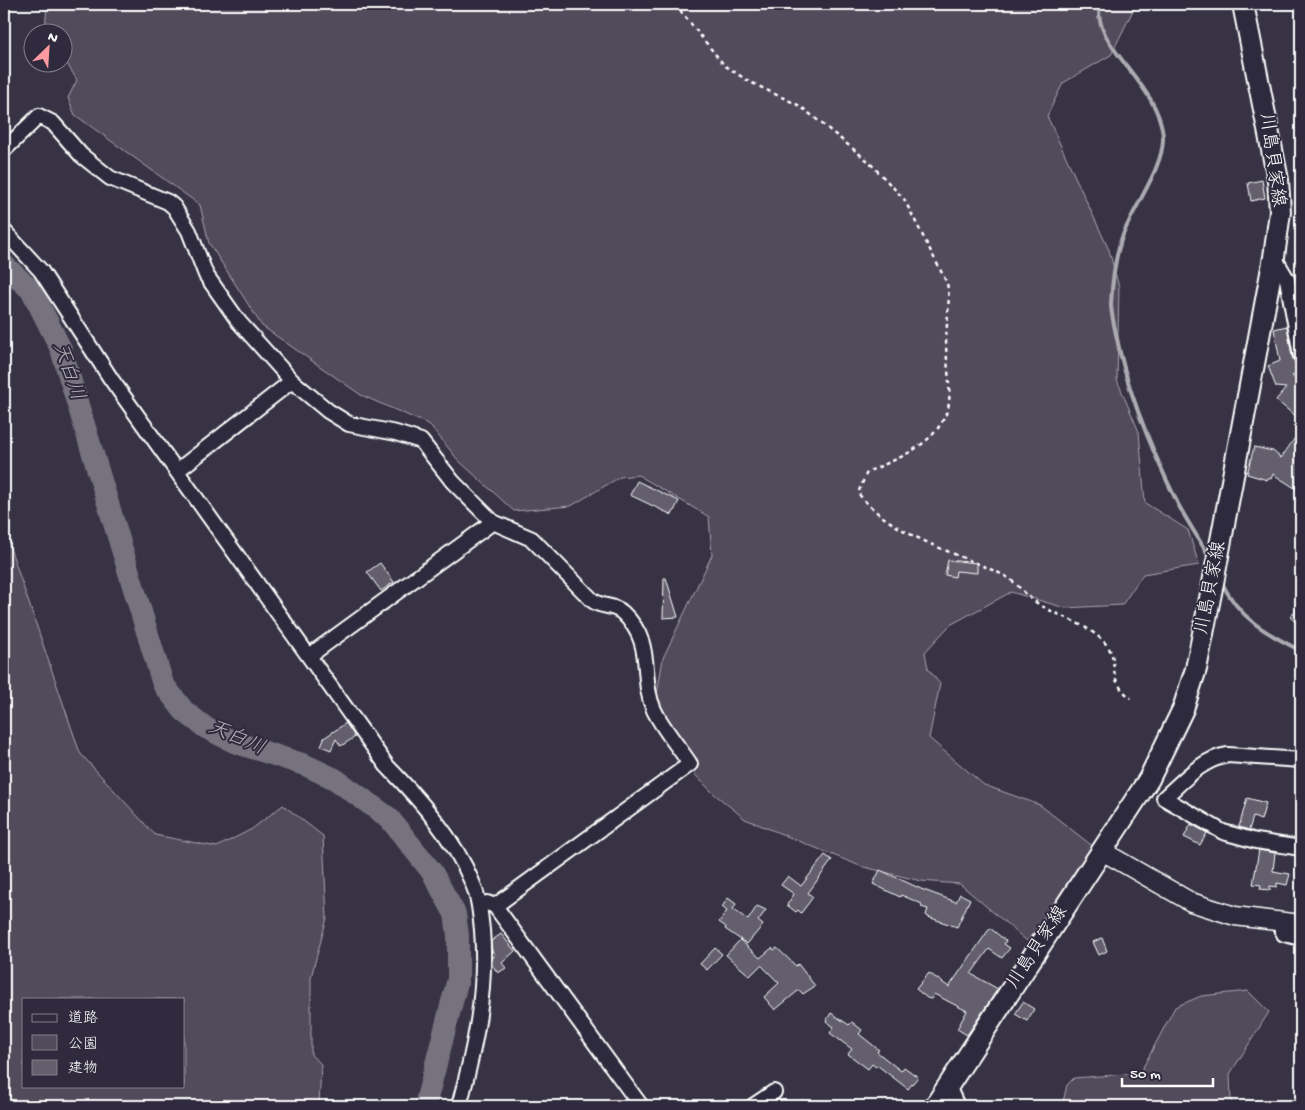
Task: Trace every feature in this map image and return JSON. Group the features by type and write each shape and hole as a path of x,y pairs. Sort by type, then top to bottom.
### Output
{"main road":[{"name":"川島貝家線","path":"935,1106 1149,779 1183,708 1196,669 1214,583 1274,257 1280,212 1278,180 1243,4"}],"street":[{"path":"4,150 39,116 53,123 81,155 110,178 171,204 189,231 206,275 239,322 292,381 328,411 349,424 396,433 421,442 454,482 492,522 532,539 597,604 614,607 623,613 636,630 643,646 654,709 690,764 495,906"},
{"path":"4,230 41,271 90,349 387,766 419,800 464,864 479,901 483,948 482,996 475,1045 459,1106"},
{"path":"1274,257 1287,279 1301,355"},
{"path":"177,471 292,381"},
{"path":"309,656 492,522"},
{"path":"1301,760 1228,755 1217,757 1208,761 1164,798 1223,832 1256,841 1301,848"},
{"path":"1102,851 1191,902 1235,916 1301,924"},
{"path":"479,901 495,906 641,1106"},
{"path":"1279,922 1284,934 1301,938"},
{"path":"948,1086 957,1106"},
{"path":"753,1106 774,1092"}],"path":[{"path":"675,4 724,65 748,81 800,106 868,162 904,199 947,283 949,294 946,344 948,407 936,432 914,451 867,472 858,493 870,509 898,527 977,565 1002,574 1017,583 1033,600 1103,640 1113,656 1114,681 1120,690 1131,698"}],"green space":[{"path":"47,4 1136,4 1111,55 1063,83 1047,116 1109,250 1119,287 1117,380 1139,432 1145,503 1188,530 1199,565 1143,574 1122,605 1065,608 1011,592 950,625 925,652 928,669 940,684 929,738 984,785 1040,805 1095,848 1027,941 960,884 921,881 860,866 745,819 712,792 668,747 658,731 654,712 663,658 712,555 709,517 638,475 620,477 571,506 514,511 458,460 430,425 361,395 262,326 209,243 200,205 75,115 68,98 77,80 72,72 72,22 46,22"},
{"path":"4,530 80,753 155,835 217,847 252,829 283,805 323,836 327,918 311,977 311,1055 321,1064 319,1106 4,1106"},
{"path":"1248,991 1269,1012 1230,1074 1231,1102 1260,1104 1261,1106 1062,1106 1067,1085 1074,1078 1140,1073 1175,1007 1201,996"}],"building":[{"path":"1262,180 1265,198 1251,201 1248,183"},
{"path":"1287,326 1292,357 1300,372 1292,376 1301,383 1301,389 1297,393 1301,396 1301,406 1294,415 1276,400 1286,388 1276,387 1268,366 1280,361 1274,329"},
{"path":"1301,429 1301,492 1273,474 1271,479 1268,478 1267,480 1247,474 1254,447 1273,451 1281,458"},
{"path":"637,481 679,501 672,515 630,495"},
{"path":"948,560 977,563 977,573 956,571 955,577 945,575"},
{"path":"380,563 394,582 381,591 367,572"},
{"path":"664,578 666,578 678,617 663,618"},
{"path":"1301,604 1301,627 1290,617"},
{"path":"346,723 355,737 341,746 336,739 331,750 321,746 324,738"},
{"path":"1247,798 1266,803 1261,820 1253,817 1249,830 1239,827"},
{"path":"1191,824 1207,833 1200,845 1184,837"},
{"path":"1259,850 1275,853 1273,871 1290,874 1287,885 1277,883 1277,887 1270,886 1270,890 1260,889 1261,885 1253,884"},
{"path":"825,855 832,860 808,893 813,897 801,913 798,910 796,912 787,905 794,894 781,885 788,876 801,886"},
{"path":"880,870 921,889 956,902 960,894 970,899 957,927 928,917 926,915 928,909 921,907 922,904 901,895 900,897 873,884"},
{"path":"728,898 736,904 733,909 748,920 757,906 766,910 758,921 763,925 747,944 725,929 726,927 719,922 727,911 722,907"},
{"path":"990,928 1006,941 1004,944 1010,948 1002,958 989,949 971,974 998,989 967,1035 957,1029 967,1011 934,994 931,999 927,998 916,989 929,973 949,987"},
{"path":"501,934 515,951 502,963 506,968 498,973 492,965 492,957 495,955 492,951 491,941"},
{"path":"1102,938 1107,951 1099,955 1093,942"},
{"path":"740,940 760,958 772,948 774,950 777,948 796,966 798,964 815,986 803,994 799,990 775,1010 764,997 779,983 761,965 750,976 726,955"},
{"path":"715,948 722,954 707,970 700,964"},
{"path":"1023,1002 1034,1009 1027,1021 1015,1014"},
{"path":"831,1013 849,1025 852,1022 862,1030 859,1034 879,1050 877,1052 901,1071 904,1067 918,1077 908,1089 877,1065 876,1067 872,1064 868,1069 848,1054 852,1049 830,1033 834,1027 826,1021"}],"waterway":[{"path":"1100,4 1100,19 1105,34 1114,50 1150,99 1159,117 1163,136 1159,161 1126,228 1119,247 1112,288 1111,304 1113,319 1127,378 1150,442 1178,504 1210,559"},
{"name":"天白川","path":"4,265 32,291 61,349 163,684 184,711 206,728 234,742 305,765 335,779 389,818 432,872 455,914 458,935 458,979 425,1106"},
{"path":"1221,581 1236,605 1255,624 1301,651"}]}
